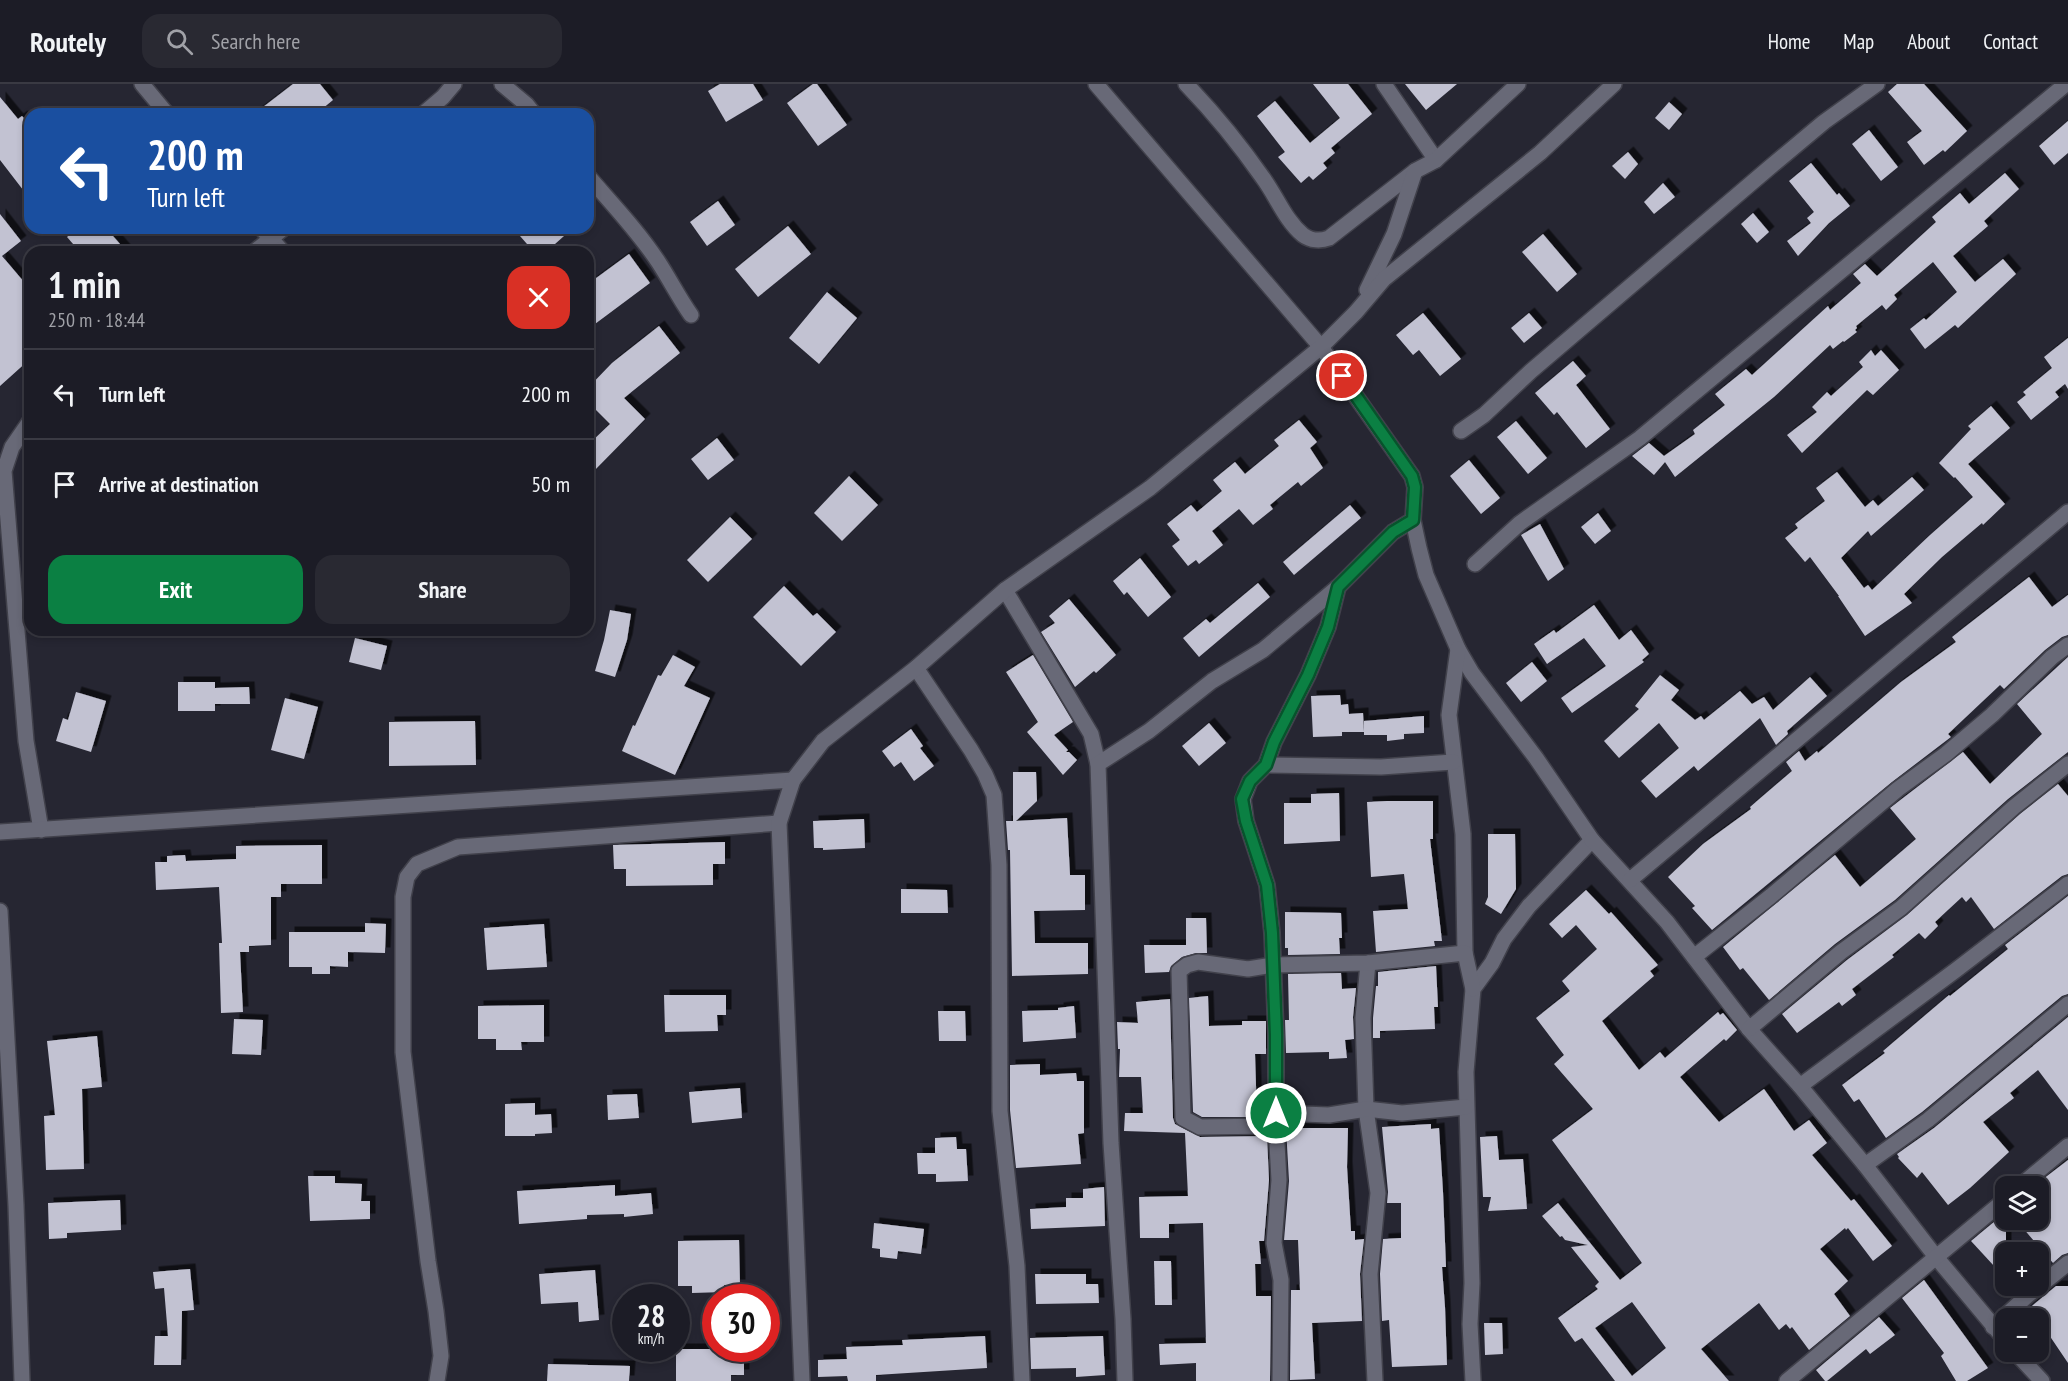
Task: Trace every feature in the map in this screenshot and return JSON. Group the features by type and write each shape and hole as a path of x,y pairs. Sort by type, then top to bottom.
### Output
{"street":[{"path":"142,84 162,108"},
{"path":"430,108 454,84"},
{"path":"502,84 529,108"},
{"path":"1096,84 1321,347 1412,476 1415,487 1413,520 1426,575 1458,649 1472,673 1536,758 1592,840 1667,922 1749,1029 1800,1086 1865,1165 1993,1327 2068,1263"},
{"path":"1186,84 1207,106 1263,178 1290,221 1305,236 1312,240 1323,241 1415,171 1436,160 1518,84"},
{"path":"1384,84 1436,160"},
{"path":"802,1381 779,823 793,780 823,741 916,668 1005,590 1150,488 1321,347 1356,312 1384,279 1540,153 1614,84"},
{"path":"1461,431 1484,415 1531,371 1742,190 1824,122 1877,84"},
{"path":"1475,564 1520,524 1640,438 2066,84"},
{"path":"1356,312 1394,234 1415,171"},
{"path":"594,183 659,262 691,315"},
{"path":"266,234 277,246"},
{"path":"24,430 12,447 4,471 26,741 41,830"},
{"path":"1630,880 2068,512"},
{"path":"1098,764 1149,731 1212,681 1263,650 1338,587 1393,532 1413,520"},
{"path":"1280,1381 1281,1280 1274,1243 1279,1180 1273,965 1267,885 1246,821 1242,799 1250,781 1266,765 1274,742 1308,675 1324,637 1338,587"},
{"path":"1005,590 1092,734 1098,764 1112,1143 1125,1381"},
{"path":"1694,957 1772,896 1898,789 1946,754 2068,645"},
{"path":"1458,649 1449,715 1462,834 1465,953 1473,989 1467,1044 1466,1107 1473,1381"},
{"path":"916,668 986,774 994,795 999,865 1000,1111 1017,1266 1022,1381"},
{"path":"1266,765 1380,767 1453,762"},
{"path":"1749,1029 1841,952 1901,908 2014,807 2068,764"},
{"path":"0,832 793,780"},
{"path":"437,1381 441,1356 403,1052 403,897 407,877 417,864 458,847 779,823"},
{"path":"1473,989 1492,963 1504,939 1529,906 1592,840"},
{"path":"1800,1086 2068,884"},
{"path":"0,911 16,1205 22,1381"},
{"path":"1465,953 1368,963 1273,965 1248,969 1198,962 1187,965 1179,971 1183,1118 1200,1126 1276,1120 1305,1115 1329,1115 1366,1109 1402,1113 1466,1107"},
{"path":"1368,963 1363,1018 1366,1109 1378,1193 1370,1274 1375,1381"},
{"path":"1865,1165 1928,1120 2068,1004"},
{"path":"2032,1176 2068,1146"},
{"path":"1787,1381 1995,1208"},
{"path":"2024,1362 2042,1381"}],"building":[{"path":"293,84 320,84 333,100 323,108 262,108"},
{"path":"720,84 753,84 763,100 726,122 708,91"},
{"path":"813,84 817,84 847,125 818,146 787,103"},
{"path":"1313,84 1348,84 1372,114 1331,148 1335,153 1323,163 1327,168 1313,180 1309,176 1301,183 1278,157 1285,152 1257,116 1275,101 1310,143 1340,118"},
{"path":"1405,84 1457,84 1426,110"},
{"path":"1897,84 1924,84 1967,131 1945,152 1943,150 1924,165 1907,142 1922,131 1888,92"},
{"path":"0,97 18,119 22,116 24,118 24,191 0,160"},
{"path":"1669,102 1682,114 1669,130 1655,118"},
{"path":"2068,121 2068,153 2054,165 2039,146"},
{"path":"1869,130 1898,167 1881,181 1852,144"},
{"path":"1628,152 1638,164 1625,179 1612,166"},
{"path":"1811,163 1837,195 1839,193 1850,206 1829,223 1798,256 1787,241 1811,223 1807,218 1814,212 1789,181"},
{"path":"2005,173 2019,189 1984,221 1988,226 1953,256 1975,282 2003,259 2016,274 1958,328 1955,325 1925,349 1910,329 1924,318 1926,320 1957,292 1933,262 1894,295 1897,299 1886,310 1882,305 1856,326 1857,332 1844,342 1833,349 1830,345 1774,397 1675,477 1665,462 1654,475 1632,456 1649,443 1664,456 1695,434 1693,430 1725,405 1715,394 1746,369 1752,375 1828,306 1830,310 1861,283 1853,274 1865,264 1877,276 1936,222 1932,217 1960,193 1969,204"},
{"path":"1663,183 1675,197 1654,214 1644,202"},
{"path":"718,201 735,225 707,246 690,222"},
{"path":"1753,213 1769,232 1757,243 1741,224"},
{"path":"0,214 21,241 2,256 24,282 24,364 0,386"},
{"path":"788,226 811,254 758,297 735,269"},
{"path":"70,234 111,234 122,246 75,246 67,237"},
{"path":"518,234 566,234 553,246 529,246"},
{"path":"1543,234 1577,274 1557,292 1522,252"},
{"path":"629,254 650,283 595,324 594,280"},
{"path":"827,292 857,318 819,364 789,338"},
{"path":"1423,313 1461,359 1440,376 1419,350 1413,355 1396,335"},
{"path":"1529,313 1542,328 1524,343 1511,328"},
{"path":"659,326 680,353 624,398 645,419 594,471 594,439 610,424 594,408 594,382 612,363"},
{"path":"2068,338 2068,389 2065,384 2055,392 2059,397 2031,420 2017,402 2026,395 2023,392 2052,368 2044,357"},
{"path":"1871,350 1875,356 1881,350 1899,370 1873,395 1867,390 1802,453 1787,435 1817,412 1812,407 1827,392 1831,396 1863,367 1859,362"},
{"path":"1573,361 1586,376 1576,385 1610,429 1586,448 1557,412 1554,415 1535,393"},
{"path":"1991,406 2010,428 1968,464 2005,504 1983,525 1982,523 1942,557 1904,594 1912,603 1865,636 1810,557 1805,562 1785,538 1798,528 1795,524 1825,501 1816,488 1837,472 1865,507 1873,500 1878,506 1912,477 1924,490 1871,536 1868,531 1841,558 1864,588 1868,585 1872,590 1973,497 1939,463 1971,429 1968,426"},
{"path":"1299,420 1317,442 1310,448 1323,468 1301,486 1298,482 1270,505 1273,509 1253,525 1239,509 1212,531 1223,545 1199,564 1196,560 1188,566 1172,546 1180,540 1167,524 1191,505 1197,512 1222,491 1213,480 1235,462 1245,474 1279,446 1274,440"},
{"path":"1516,421 1547,458 1528,474 1497,437"},
{"path":"717,438 734,460 708,480 691,459"},
{"path":"1469,460 1500,498 1481,514 1450,476"},
{"path":"849,476 878,505 842,541 814,513"},
{"path":"1350,505 1361,518 1294,575 1283,562"},
{"path":"1598,513 1611,531 1595,544 1581,527"},
{"path":"730,517 752,539 708,582 687,560"},
{"path":"1540,524 1564,569 1548,581 1521,535"},
{"path":"1140,558 1171,597 1148,617 1127,592 1124,595 1113,581"},
{"path":"2029,577 2052,607 2068,595 2068,635 2045,650 2004,689 2000,685 1948,734 1951,737 1892,782 1712,930 1692,908 1695,906 1668,877 1703,844 1751,809 1750,807 1792,771 1786,762 1799,751 1805,761 1817,751 1818,753 1901,682 1956,642 1952,637"},
{"path":"1258,583 1270,597 1199,657 1183,638 1206,619 1210,623"},
{"path":"784,586 813,616 817,613 836,632 801,666 753,617"},
{"path":"1069,599 1116,655 1096,673 1094,671 1075,687 1041,632 1055,623 1049,616"},
{"path":"1594,605 1619,640 1631,630 1649,654 1642,660 1644,662 1572,713 1561,698 1606,666 1584,638 1547,664 1534,644 1554,630 1556,633"},
{"path":"610,610 631,614 627,640 615,677 595,671"},
{"path":"355,638 387,646 381,670 349,662"},
{"path":"673,655 695,667 684,686 710,698 675,775 622,751 658,675 661,676"},
{"path":"1033,655 1073,722 1054,735 1068,750 1066,752 1077,760 1063,775 1027,732 1038,722 1006,672"},
{"path":"2068,657 2068,752 2008,799 1895,900 1835,944 1769,1000 1743,968 1740,970 1723,947 1835,855 1860,887 1916,839 1890,808 1963,752 1990,784 2042,734 2017,704"},
{"path":"1532,662 1547,681 1521,702 1506,683"},
{"path":"1660,675 1679,690 1671,700 1695,720 1701,716 1704,720 1740,691 1752,704 1764,697 1773,710 1810,677 1827,696 1787,731 1788,734 1776,745 1760,718 1698,771 1694,766 1656,798 1641,781 1679,748 1659,723 1619,758 1604,741 1639,709 1635,706"},
{"path":"178,682 215,682 215,688 249,687 250,704 215,704 215,711 178,711"},
{"path":"76,692 106,701 91,752 56,741 63,718 68,720"},
{"path":"1340,695 1341,705 1348,704 1349,714 1363,713 1364,732 1342,732 1342,736 1313,737 1311,696"},
{"path":"285,698 318,707 304,759 271,750"},
{"path":"1424,716 1424,733 1404,734 1404,739 1387,741 1387,735 1364,735 1364,721"},
{"path":"475,721 476,765 389,766 389,722"},
{"path":"1209,723 1226,743 1199,766 1182,746"},
{"path":"911,729 923,746 920,748 934,766 914,781 901,762 894,767 882,751"},
{"path":"1013,772 1036,772 1037,801 1016,821 1067,818 1070,875 1085,875 1085,910 1034,911 1035,943 1088,943 1088,974 1012,976 1010,850 1008,850 1006,821 1013,821"},
{"path":"2058,784 2068,796 2068,874 2062,876 1994,929 1971,897 1966,902 1962,897 1935,922 1938,926 1925,939 1919,933 1892,955 1894,957 1852,989 1856,995 1842,1006 1839,1002 1797,1033 1782,1014 1847,960 1907,915 2020,814"},
{"path":"1339,793 1340,841 1284,844 1284,803 1311,803 1311,794"},
{"path":"1433,801 1433,839 1430,839 1442,941 1434,941 1435,946 1376,952 1373,911 1408,909 1404,874 1371,877 1367,802"},
{"path":"864,819 865,848 823,850 823,848 814,848 813,821"},
{"path":"1488,834 1515,834 1516,889 1501,914 1485,904 1488,897"},
{"path":"725,842 725,864 713,864 713,885 626,886 626,869 614,869 613,845"},
{"path":"322,845 322,884 281,884 281,897 271,897 271,945 249,946 249,952 240,952 243,1012 221,1013 219,943 222,943 219,887 156,890 155,862 167,862 167,856 185,855 186,861 236,859 236,846"},
{"path":"901,889 947,890 948,913 901,913"},
{"path":"1586,890 1609,914 1611,912 1658,965 1650,971 1654,976 1602,1021 1639,1070 1660,1052 1665,1058 1718,1012 1720,1015 1723,1013 1737,1030 1680,1077 1719,1122 1764,1089 1794,1131 1809,1120 1827,1143 1812,1155 1851,1201 1854,1199 1892,1246 1873,1261 1848,1228 1846,1230 1845,1228 1820,1249 1848,1281 1834,1294 1850,1316 1809,1350 1792,1327 1790,1329 1786,1324 1779,1330 1759,1303 1701,1349 1729,1381 1615,1381 1582,1338 1575,1342 1558,1318 1598,1289 1595,1286 1599,1282 1571,1247 1588,1245 1560,1237 1542,1216 1558,1203 1620,1280 1642,1263 1552,1140 1593,1109 1554,1064 1564,1055 1536,1018 1570,991 1562,981 1597,949 1576,925 1562,938 1549,924","holes":["1632,1302 1666,1348 1632,1376 1595,1328"]},
{"path":"2068,896 2068,994 2062,996 1922,1112 1886,1138 1859,1099 1854,1102 1842,1085 1885,1053 1883,1051 1949,995 2008,949 2005,945"},
{"path":"1285,912 1341,913 1340,954 1288,955 1288,948 1285,948"},
{"path":"1186,918 1206,918 1207,953 1182,957 1171,966 1169,972 1145,973 1144,945 1186,945"},
{"path":"365,923 386,924 385,953 348,952 348,967 330,966 330,974 312,974 312,967 289,967 289,932 365,932"},
{"path":"544,924 547,967 487,970 484,928"},
{"path":"1436,966 1438,1007 1434,1007 1435,1029 1380,1031 1380,1038 1373,1038 1378,972"},
{"path":"1341,973 1342,989 1356,988 1353,1017 1354,1039 1345,1040 1347,1058 1329,1059 1329,1052 1286,1053 1285,1020 1289,1020 1288,974"},
{"path":"664,995 726,995 726,1015 717,1015 718,1031 665,1032"},
{"path":"1208,996 1209,1026 1242,1025 1242,1021 1266,1021 1266,1054 1255,1054 1257,1117 1202,1117 1193,1112 1189,998"},
{"path":"1170,999 1175,1124 1200,1137 1267,1136 1269,1180 1264,1241 1259,1241 1261,1264 1255,1264 1256,1296 1271,1296 1270,1381 1196,1381 1196,1363 1160,1365 1159,1344 1206,1343 1203,1223 1169,1224 1169,1238 1140,1238 1139,1197 1188,1196 1185,1133 1124,1131 1125,1113 1143,1113 1141,1077 1119,1077 1120,1049 1118,1049 1117,1022 1138,1023 1136,1002"},
{"path":"544,1005 544,1042 521,1042 522,1050 496,1050 496,1039 478,1039 478,1006"},
{"path":"1074,1006 1076,1038 1023,1042 1022,1011 1058,1010 1058,1008"},
{"path":"938,1011 965,1011 966,1041 939,1041"},
{"path":"2068,1017 2068,1110 2038,1070 2010,1093 2014,1098 1983,1122 2009,1152 1948,1205 1922,1172 1917,1178 1897,1154 1934,1128"},
{"path":"234,1019 263,1020 261,1055 232,1054"},
{"path":"97,1036 102,1087 82,1089 84,1169 46,1170 44,1116 55,1115 47,1041"},
{"path":"1040,1064 1040,1075 1076,1073 1077,1081 1084,1081 1084,1133 1078,1134 1081,1164 1016,1168 1010,1110 1010,1065"},
{"path":"740,1088 742,1118 692,1123 689,1092"},
{"path":"637,1094 639,1118 608,1120 607,1095"},
{"path":"535,1103 535,1115 551,1114 552,1133 535,1134 535,1136 505,1136 505,1104"},
{"path":"1431,1124 1431,1129 1439,1128 1446,1267 1442,1267 1447,1365 1392,1367 1389,1320 1382,1321 1380,1274 1383,1239 1401,1238 1401,1203 1387,1203 1382,1127"},
{"path":"1286,1128 1348,1128 1347,1167 1351,1231 1355,1231 1355,1240 1364,1239 1360,1274 1362,1321 1312,1323 1315,1379 1290,1380 1291,1290 1300,1290 1298,1240 1284,1240 1289,1181"},
{"path":"1497,1136 1499,1160 1523,1159 1527,1209 1488,1211 1491,1197 1483,1197 1480,1137"},
{"path":"956,1137 957,1149 966,1149 968,1181 936,1182 936,1174 918,1174 917,1153 935,1153 935,1138"},
{"path":"2068,1160 2068,1253 2053,1263 2049,1258 2049,1242 2035,1242 2025,1230 2049,1230 2049,1176 2047,1176"},
{"path":"308,1176 335,1176 335,1183 362,1184 361,1201 370,1201 370,1219 310,1221"},
{"path":"615,1185 615,1196 651,1193 653,1214 624,1217 624,1214 587,1215 587,1219 519,1224 517,1191"},
{"path":"1104,1187 1105,1226 1031,1229 1030,1209 1066,1207 1066,1198 1083,1198 1083,1189"},
{"path":"120,1200 121,1230 67,1233 67,1238 49,1239 48,1203"},
{"path":"1995,1221 1995,1230 2006,1230 2006,1242 1995,1242 1995,1267 1971,1241"},
{"path":"874,1223 924,1229 921,1254 898,1251 897,1259 880,1257 880,1249 872,1248"},
{"path":"739,1240 740,1284 702,1284 702,1293 692,1293 690,1284 678,1284 678,1241"},
{"path":"1154,1261 1171,1261 1172,1305 1155,1305"},
{"path":"190,1269 194,1310 182,1311 181,1365 154,1365 155,1336 168,1336 164,1288 155,1289 153,1272"},
{"path":"595,1270 599,1320 579,1322 578,1302 541,1304 539,1274"},
{"path":"1035,1274 1086,1274 1086,1284 1098,1284 1099,1303 1036,1304"},
{"path":"1924,1280 1988,1368 1967,1381 1956,1381 1941,1356 1944,1353 1902,1298"},
{"path":"2056,1286 2068,1286 2068,1363 2049,1335 2049,1308 2029,1308 2044,1296 2049,1296 2049,1292"},
{"path":"1879,1317 1895,1335 1870,1354 1866,1349 1825,1381 1816,1370"},
{"path":"1484,1323 1502,1323 1503,1354 1485,1355"},
{"path":"985,1336 987,1368 876,1375 876,1381 848,1381 847,1376 818,1377 818,1360 847,1359 846,1347 903,1345 902,1340"},
{"path":"1103,1336 1105,1375 1076,1377 1076,1368 1031,1369 1030,1338"},
{"path":"690,1349 702,1349 702,1362 744,1362 744,1375 731,1375 731,1381 676,1381 676,1362 690,1362"},
{"path":"548,1364 630,1366 629,1381 547,1381"}],"route":[{"path":"1276,1113 1272,933 1267,885 1246,821 1242,799 1250,781 1266,765 1274,742 1308,675 1328,627 1338,587 1393,532 1413,520 1415,487 1412,476 1342,376"}]}
